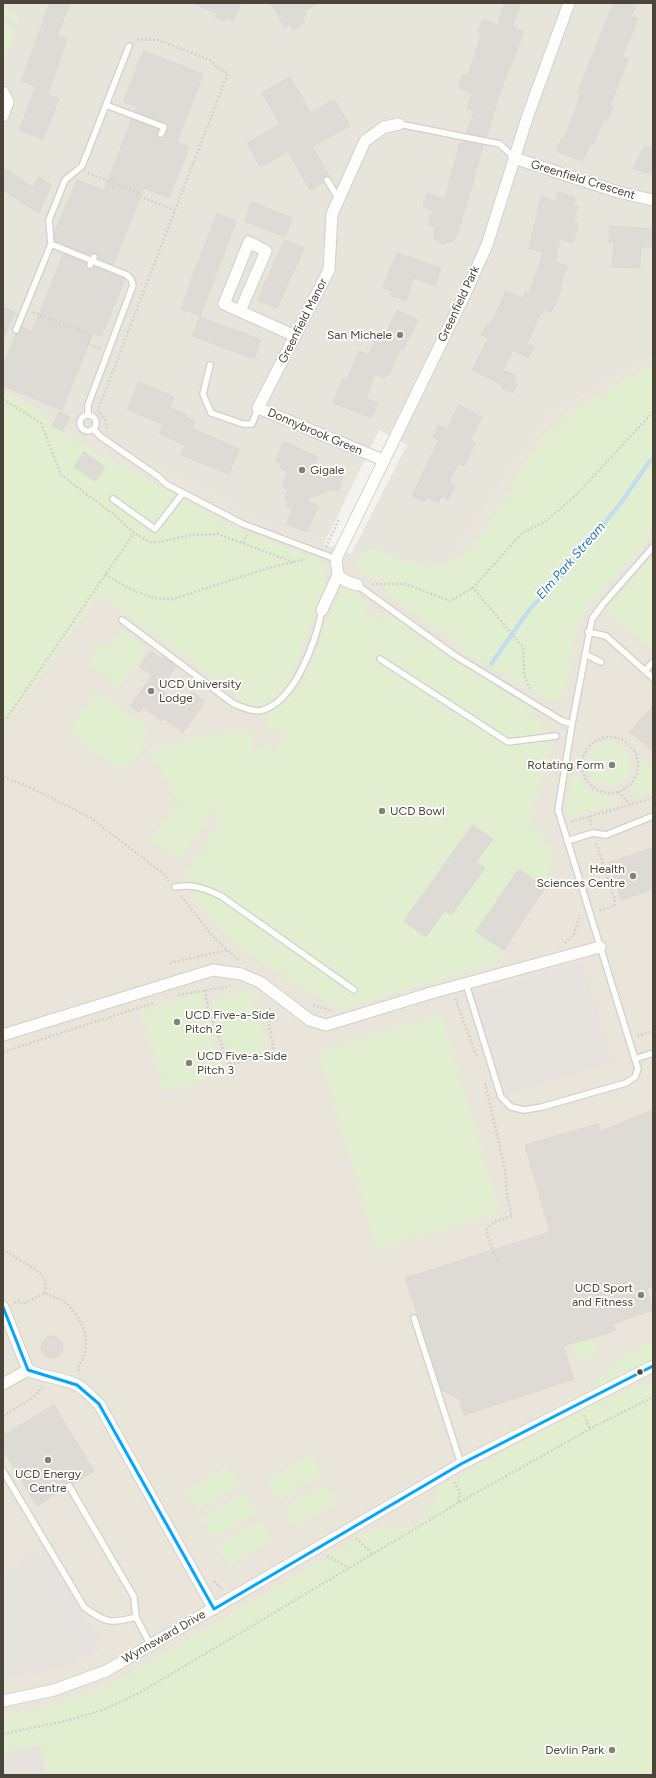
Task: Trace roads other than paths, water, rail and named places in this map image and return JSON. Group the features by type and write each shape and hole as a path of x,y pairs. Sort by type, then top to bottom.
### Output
{"street":[{"name":"Greenfield Park","path":"336,559 461,302 487,245 514,158 569,3"},
{"path":"3,92 8,102 3,116"},
{"name":"Greenfield Manor","path":"258,408 329,270 332,214 365,141 384,127 399,124"},
{"name":"Greenfield Crescent","path":"514,158 618,192 653,200"},
{"path":"240,311 266,251 249,242 224,304 295,336"},
{"name":"Donnybrook Green","path":"258,408 383,460"},
{"path":"322,610 338,575 336,559"},
{"path":"338,575 346,581 357,585"},
{"path":"3,1035 213,970 241,974 260,982 279,998 310,1020 326,1025 600,947"},
{"path":"3,1307 28,1370"},
{"name":"Wynnsward Drive","path":"3,1701 54,1690 106,1671 461,1464 653,1366"},
{"path":"3,1384 28,1370 49,1377 65,1380 79,1386 99,1404 214,1609"}],"lane":[{"path":"16,330 51,244 49,220 65,180 82,166 129,46"},
{"path":"106,105 164,127 161,134"},
{"path":"399,124 500,144 514,158"},
{"path":"328,180 338,198"},
{"path":"51,244 127,275 131,279 133,285 88,405 88,415"},
{"name":"Donnybrook Green","path":"210,365 204,394 211,413 243,424 252,424 258,408"},
{"path":"88,415 93,416 96,421 94,430 86,431 80,425 83,417 88,415"},
{"path":"94,430 101,437 159,477 166,484 243,524 336,559"},
{"path":"113,499 155,529 183,493"},
{"path":"466,984 501,1096 511,1108 524,1110 539,1108 626,1083 634,1077 638,1069 558,810 584,654 592,619 603,604 653,547"},
{"path":"357,585 454,655 562,721 572,724"},
{"path":"122,620 234,704 248,710 262,711 275,705 287,693 308,655 317,632 322,610"},
{"path":"588,632 606,636 653,678"},
{"path":"584,654 601,662"},
{"path":"380,659 508,742 556,736"},
{"path":"645,671 653,662"},
{"path":"567,841 593,833 606,835 653,816"},
{"path":"175,887 188,885 204,888 221,896 354,990"},
{"path":"635,1059 653,1053"},
{"path":"414,1318 461,1464"},
{"path":"3,1471 84,1607 100,1619 118,1622 136,1617"},
{"path":"69,1486 134,1597 136,1617 151,1646"}],"waterway":[{"name":"Elm Park Stream","path":"491,664 529,610 563,574 591,540 623,500 649,462 653,459"}],"place":[{"name":"San Michele","path":"400,335"},
{"name":"Gigale","path":"302,470"},
{"name":"UCD University Lodge","path":"151,691"},
{"name":"Rotating Form","path":"612,765"},
{"name":"UCD Bowl","path":"382,811"},
{"name":"Health Sciences Centre","path":"633,876"},
{"name":"UCD Five-a-Side Pitch 2","path":"177,1022"},
{"name":"UCD Five-a-Side Pitch 3","path":"189,1063"},
{"name":"UCD Sport and Fitness","path":"641,1295"},
{"name":"UCD Energy Centre","path":"48,1460"},
{"name":"Devlin Park","path":"612,1750"}]}
